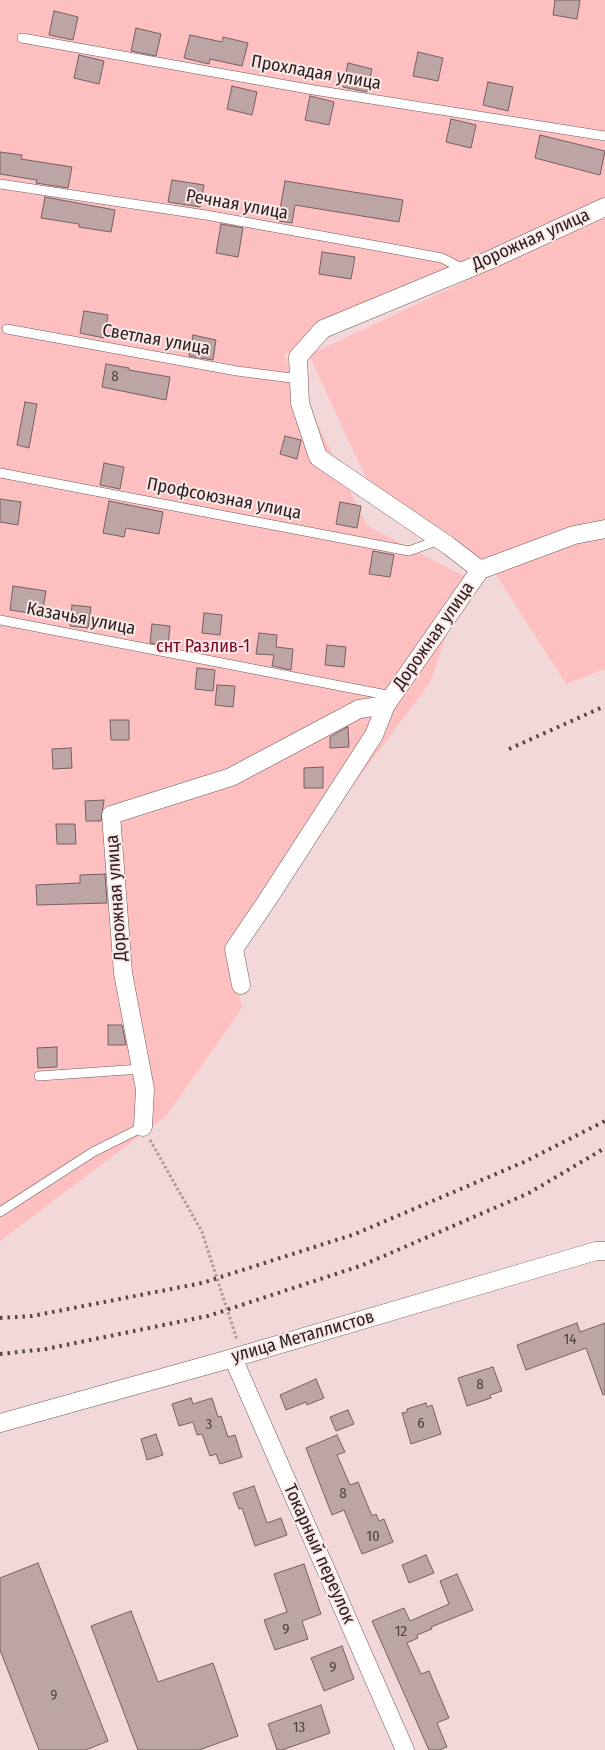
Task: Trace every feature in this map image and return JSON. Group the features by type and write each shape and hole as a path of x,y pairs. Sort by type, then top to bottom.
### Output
{"street":[{"name":"Дорожная улица","path":"143,1127 145,1088 123,973 111,815 231,777 359,709 389,701 480,570 440,540 318,457 300,403 298,357 323,329 466,270 605,207"},
{"path":"480,570 574,535 605,529"},
{"path":"241,985 234,949 374,735 389,701"},
{"name":"улица Металлистов","path":"0,1423 586,1254 605,1251"},
{"name":"Токарный переулок","path":"237,1356 405,1750"}],"lane":[{"name":"Прохладая улица","path":"22,38 314,90 605,136"},
{"name":"Речная улица","path":"0,184 206,215 388,248 442,258 466,270"},
{"name":"Светлая улица","path":"7,329 227,369 299,379"},
{"name":"Профсоюзная улица","path":"0,473 409,551 440,540"},
{"name":"Казачья улица","path":"0,620 389,701"},
{"path":"39,1076 141,1069"},
{"path":"0,1212 93,1152 143,1127"}],"path":[{"path":"143,1127 174,1186 202,1232 237,1356"}],"green space":[{"name":"снт Разлив-1","path":"0,0 605,0 605,211 284,355 367,526 466,577 430,683 231,947 242,1008 167,1115 0,1241"},
{"path":"605,215 605,669 566,684 495,573 366,478 309,355"}],"building":[{"path":"555,0 580,0 577,19 553,15"},
{"path":"54,11 78,17 73,40 49,35"},
{"path":"136,28 161,34 156,56 131,51"},
{"path":"190,35 222,42 223,37 248,43 242,66 210,59 209,64 184,58"},
{"path":"418,52 443,58 438,81 413,76"},
{"path":"79,55 104,61 99,84 74,78"},
{"path":"348,63 372,69 367,92 343,87"},
{"path":"488,82 513,87 508,111 483,105"},
{"path":"232,86 257,92 252,115 227,109"},
{"path":"310,96 334,102 329,125 305,120"},
{"path":"451,119 476,125 471,148 446,142"},
{"path":"540,135 605,151 600,175 535,158"},
{"path":"0,152 22,155 21,159 72,167 68,188 36,183 37,180 0,174"},
{"path":"172,180 204,185 200,207 168,202"},
{"path":"285,181 403,200 399,222 295,205 292,223 278,221"},
{"path":"45,197 115,210 111,232 79,227 79,224 41,218"},
{"path":"221,224 243,228 238,257 216,253"},
{"path":"322,252 355,257 351,279 319,274"},
{"path":"84,311 108,315 104,338 80,333"},
{"path":"193,335 216,340 213,360 189,356"},
{"path":"106,364 170,377 166,400 102,387"},
{"path":"25,402 37,404 29,448 17,445"},
{"path":"285,436 301,440 297,459 280,454"},
{"path":"104,463 124,467 120,489 100,485"},
{"path":"0,499 21,502 18,525 0,522"},
{"path":"109,501 163,512 159,534 126,528 124,537 103,533"},
{"path":"340,502 361,506 357,528 336,524"},
{"path":"373,551 394,555 390,577 369,574"},
{"path":"13,586 46,591 42,615 10,610"},
{"path":"72,605 91,607 88,628 70,626"},
{"path":"204,613 222,615 220,635 202,633"},
{"path":"152,624 170,626 168,646 150,643"},
{"path":"259,633 277,635 276,647 293,649 291,670 272,666 274,655 256,654"},
{"path":"327,645 346,647 344,667 325,665"},
{"path":"197,668 215,670 213,691 195,689"},
{"path":"217,685 235,686 233,707 215,705"},
{"path":"110,720 129,720 129,740 111,740"},
{"path":"347,727 349,747 330,748 330,737"},
{"path":"71,748 72,768 53,769 52,749"},
{"path":"323,767 323,788 304,788 304,768"},
{"path":"104,800 101,821 86,821 85,801"},
{"path":"56,824 75,824 76,844 57,844"},
{"path":"105,874 107,903 37,905 36,885 80,883 80,875"},
{"path":"108,1025 122,1025 126,1045 108,1045"},
{"path":"57,1047 57,1067 38,1068 37,1048"},
{"path":"577,1323 580,1332 605,1323 605,1394 603,1395 586,1348 526,1370 517,1345"},
{"path":"493,1367 502,1391 490,1395 491,1398 467,1406 458,1378"},
{"path":"316,1379 324,1398 307,1405 306,1402 286,1410 280,1395"},
{"path":"191,1398 193,1404 212,1398 218,1417 221,1416 228,1437 235,1435 242,1457 220,1464 216,1454 210,1456 202,1434 197,1435 193,1422 179,1426 172,1404"},
{"path":"426,1403 427,1407 432,1405 441,1434 411,1444 402,1413 407,1412 407,1409"},
{"path":"348,1410 354,1424 336,1431 330,1417"},
{"path":"156,1434 163,1455 147,1460 141,1439"},
{"path":"337,1435 345,1452 337,1455 350,1485 358,1482 372,1516 376,1514 379,1521 384,1519 393,1542 362,1554 344,1510 332,1515 306,1448"},
{"path":"254,1486 267,1523 281,1518 287,1535 255,1546 242,1508 239,1509 233,1493"},
{"path":"426,1555 434,1573 409,1583 402,1565"},
{"path":"38,1563 108,1741 86,1750 39,1750 0,1650 0,1578"},
{"path":"304,1564 321,1614 302,1621 308,1639 275,1650 264,1620 287,1612 274,1574"},
{"path":"457,1574 473,1610 431,1627 432,1629 417,1635 418,1638 407,1643 421,1674 429,1671 449,1718 437,1723 447,1747 439,1750 429,1750 372,1621 404,1608 410,1621 449,1604 440,1581"},
{"path":"131,1611 158,1682 213,1663 238,1736 199,1750 138,1750 91,1626"},
{"path":"342,1646 354,1679 324,1691 311,1658"},
{"path":"321,1705 330,1733 282,1750 277,1750 268,1724"}],"railway":[{"path":"509,749 605,706"},
{"path":"0,1318 32,1316 202,1283 355,1234 524,1162 605,1121"},
{"path":"0,1354 46,1349 208,1316 363,1265 529,1193 605,1148"}]}
